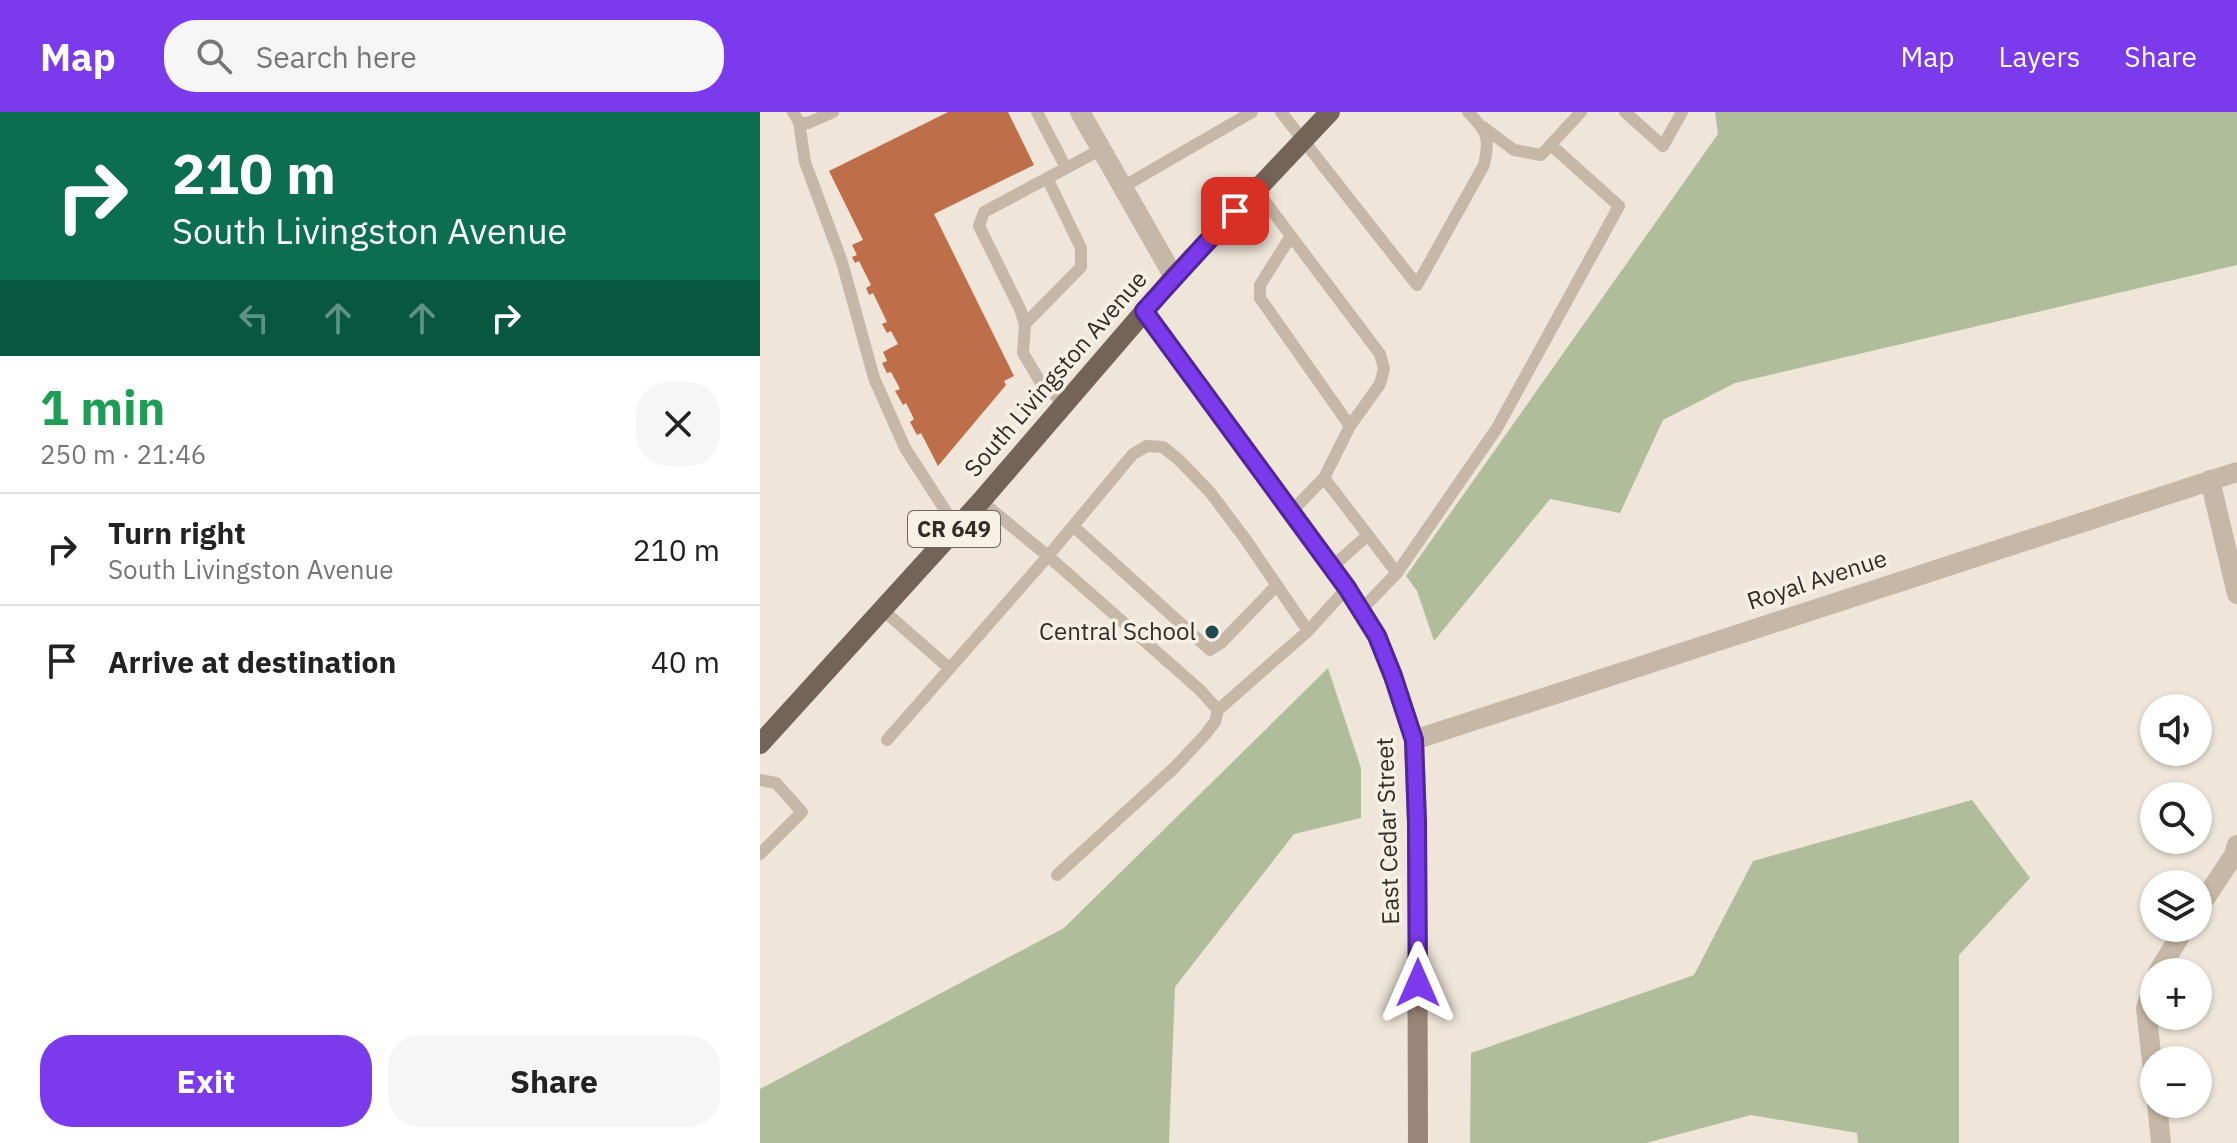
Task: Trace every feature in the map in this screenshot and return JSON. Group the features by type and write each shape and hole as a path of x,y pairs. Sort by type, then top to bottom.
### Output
{"main road":[{"name":"South Livingston Avenue","path":"760,744 981,501 1174,277 1330,112"}],"street":[{"path":"1080,112 1174,277"},
{"name":"East Cedar Street","path":"1144,311 1362,609 1393,676 1414,740 1418,1143"},
{"name":"Royal Avenue","path":"1414,740 2237,472"},
{"path":"2210,480 2237,594"},
{"path":"2212,888 2234,855 2237,845"},
{"path":"2158,1118 2161,1143"}],"lane":[{"path":"796,117 808,123 833,112"},
{"path":"1037,112 1066,168"},
{"path":"1121,188 1252,112"},
{"path":"1281,112 1417,285 1484,165 1489,144 1480,125"},
{"path":"1468,112 1514,150 1541,155 1581,112"},
{"path":"1625,112 1663,146 1682,112"},
{"path":"796,117 805,162 842,262 874,378 905,448 956,527"},
{"path":"1362,609 1397,573 1497,428 1619,206 1551,145"},
{"path":"1065,404 1041,383 1023,353 1025,324 979,226 984,212 1100,150"},
{"path":"1025,324 1081,267 1081,248 1047,178"},
{"path":"1256,189 1380,354 1384,369 1380,384 1350,426 1324,478 1291,512"},
{"path":"1291,236 1260,285 1260,298 1350,426"},
{"path":"887,740 1133,454 1147,446 1163,447 1210,492 1308,631"},
{"path":"1324,478 1397,573"},
{"path":"981,501 1200,690 1218,710"},
{"path":"1073,526 1210,650 1221,643 1277,585"},
{"path":"1332,567 1368,535"},
{"path":"1057,875 1174,768 1215,722 1218,710 1308,631 1347,588"},
{"path":"883,610 949,668"},
{"path":"760,780 776,783 802,812 760,854"}],"green space":[{"path":"1715,112 2237,112 2237,265 1735,383 1663,420 1620,513 1550,499 1434,641 1417,591 1406,576 1718,134"},
{"path":"1328,668 1361,768 1361,818 1294,834 1175,987 1169,1143 760,1143 760,1089 1064,928"},
{"path":"1972,800 2030,878 1959,955 1959,1143 1858,1143 1857,1133 1751,1115 1646,1143 1470,1143 1471,1053 1694,975 1753,861"}],"building":[{"path":"948,112 1008,112 1034,165 934,214 1014,376 1004,381 1006,385 938,466 921,433 917,435 906,403 903,405 895,391 900,389 882,363 887,361 883,352 898,344 891,331 887,333 882,324 887,322 873,293 869,295 866,288 871,285 859,261 855,263 852,257 857,255 852,245 863,240 829,171"}],"place":[{"name":"Central School","path":"1212,632"}],"route":[{"path":"1235,211 1144,311 1347,588 1377,636 1414,740 1418,983"}]}
